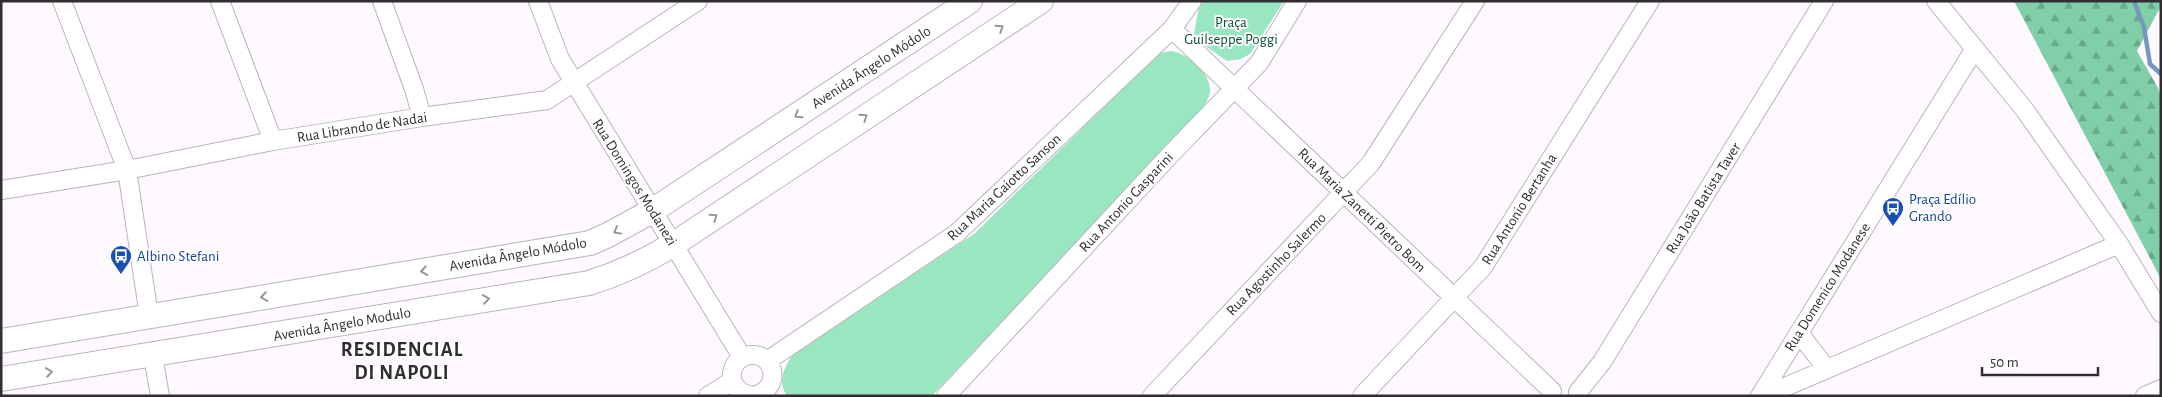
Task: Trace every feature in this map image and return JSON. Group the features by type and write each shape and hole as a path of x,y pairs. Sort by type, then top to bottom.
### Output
{"street":[{"path":"1,341 149,316 127,170 62,1"},
{"path":"220,1 273,141"},
{"path":"382,1 414,89 422,117"},
{"name":"Rua Domingos Modanezi","path":"538,1 560,59 742,357"},
{"name":"Rua Librando de Nadai","path":"1,190 127,170 273,141 422,117 547,100 698,1"},
{"name":"Avenida Ângelo Módolo","path":"149,316 590,242 608,235 652,211 970,1"},
{"path":"674,244 1041,1"},
{"name":"Rua Maria Gaiotto Sanson","path":"767,361 958,233 1172,29 1192,1"},
{"name":"Rua Antonio Gasparini","path":"946,396 1259,63 1297,1"},
{"name":"Rua Agostinho Salermo","path":"1152,396 1371,163 1475,1"},
{"name":"Rua Antonio Bertanha","path":"1362,396 1483,267 1650,1"},
{"name":"Rua João Batista Taver","path":"1579,394 1602,362 1824,1"},
{"path":"1936,1 2024,109 2119,244 2161,313"},
{"name":"Rua Maria Zanetti Pietro Bom","path":"1172,29 1454,298 1550,394"},
{"name":"Rua Domenico Modanese","path":"1762,396 1974,50"},
{"name":"Avenida Ângelo Modulo","path":"1,379 153,356 589,283 621,273 644,263 674,244"},
{"path":"1762,396 2119,244"},
{"path":"197,309 204,347"},
{"path":"91,326 98,364"},
{"path":"1799,333 1826,368"},
{"path":"755,355 767,361 773,373 772,380 755,395 735,387 732,381 733,367 742,357 755,355"},
{"path":"153,356 160,396"},
{"path":"708,396 732,381"},
{"path":"1550,394 1565,388 1579,394"},
{"path":"2145,396 2161,389"}],"green space":[{"name":"Praça Guilseppe Poggi","path":"1200,1 1284,1 1250,54 1241,59 1227,61 1201,43 1194,34"},
{"path":"2014,1 2161,1 2161,6 2137,51 2158,88 2161,98 2161,279"},
{"path":"1171,51 1191,60 1207,78 1210,92 1201,110 932,396 787,396 782,380 784,370 792,355 974,234 1147,65 1160,53"}],"waterway":[{"path":"2134,1 2144,27 2150,64 2161,74"}],"place":[{"name":"Praça Edílio Grando","path":"1893,227"},
{"name":"Albino Stefani","path":"121,275"}],"district":[{"name":"RESIDENCIAL DI NAPOLI","path":"402,360"}]}
